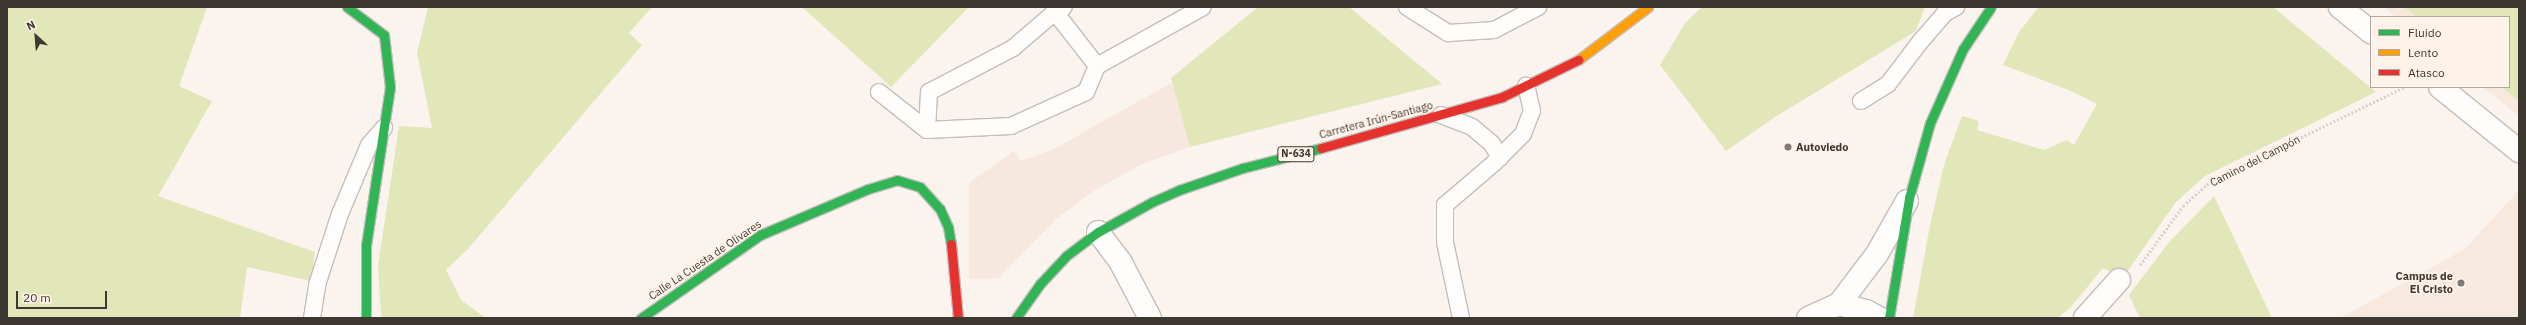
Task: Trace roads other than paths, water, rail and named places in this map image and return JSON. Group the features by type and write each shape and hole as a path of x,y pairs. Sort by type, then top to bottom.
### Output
{"main road":[{"path":"347,7 384,35 390,87 366,245 366,318"},
{"name":"Carretera Irún-Santiago","path":"1016,318 1040,284 1066,256 1098,232 1152,202 1193,185 1243,168 1441,116 1502,97 1579,60 1648,7"},
{"path":"1889,318 1909,198 1930,123 1963,49 1991,7"},
{"name":"Calle La Cuesta de Olivares","path":"641,318 760,235 868,189 897,180 920,187 940,209 948,227 952,248 954,291 958,318"}],"street":[{"path":"2340,7 2370,31"},
{"path":"2441,88 2519,151"},
{"path":"1808,318 1839,304 1878,254 1909,198"},
{"path":"1098,232 1120,263 1150,318"},
{"path":"2085,318 2119,280"},
{"path":"1839,304 1866,311 1878,318"}],"lane":[{"path":"879,92 927,130 1011,126 1086,92 1097,66 1203,7"},
{"path":"1407,7 1448,33 1494,30 1538,7"},
{"path":"1861,101 1888,84 1945,13 1956,7"},
{"path":"927,130 930,92 1013,48 1058,9 1097,66"},
{"path":"1461,318 1445,242 1445,205 1500,158 1523,134 1532,112 1526,86"},
{"path":"1441,116 1472,127 1492,144 1500,158"},
{"path":"312,318 317,285 340,214 369,145 384,128"}],"place":[{"name":"Autoviedo","path":"1788,147"},
{"name":"Campus de El Cristo","path":"2461,283"}]}
